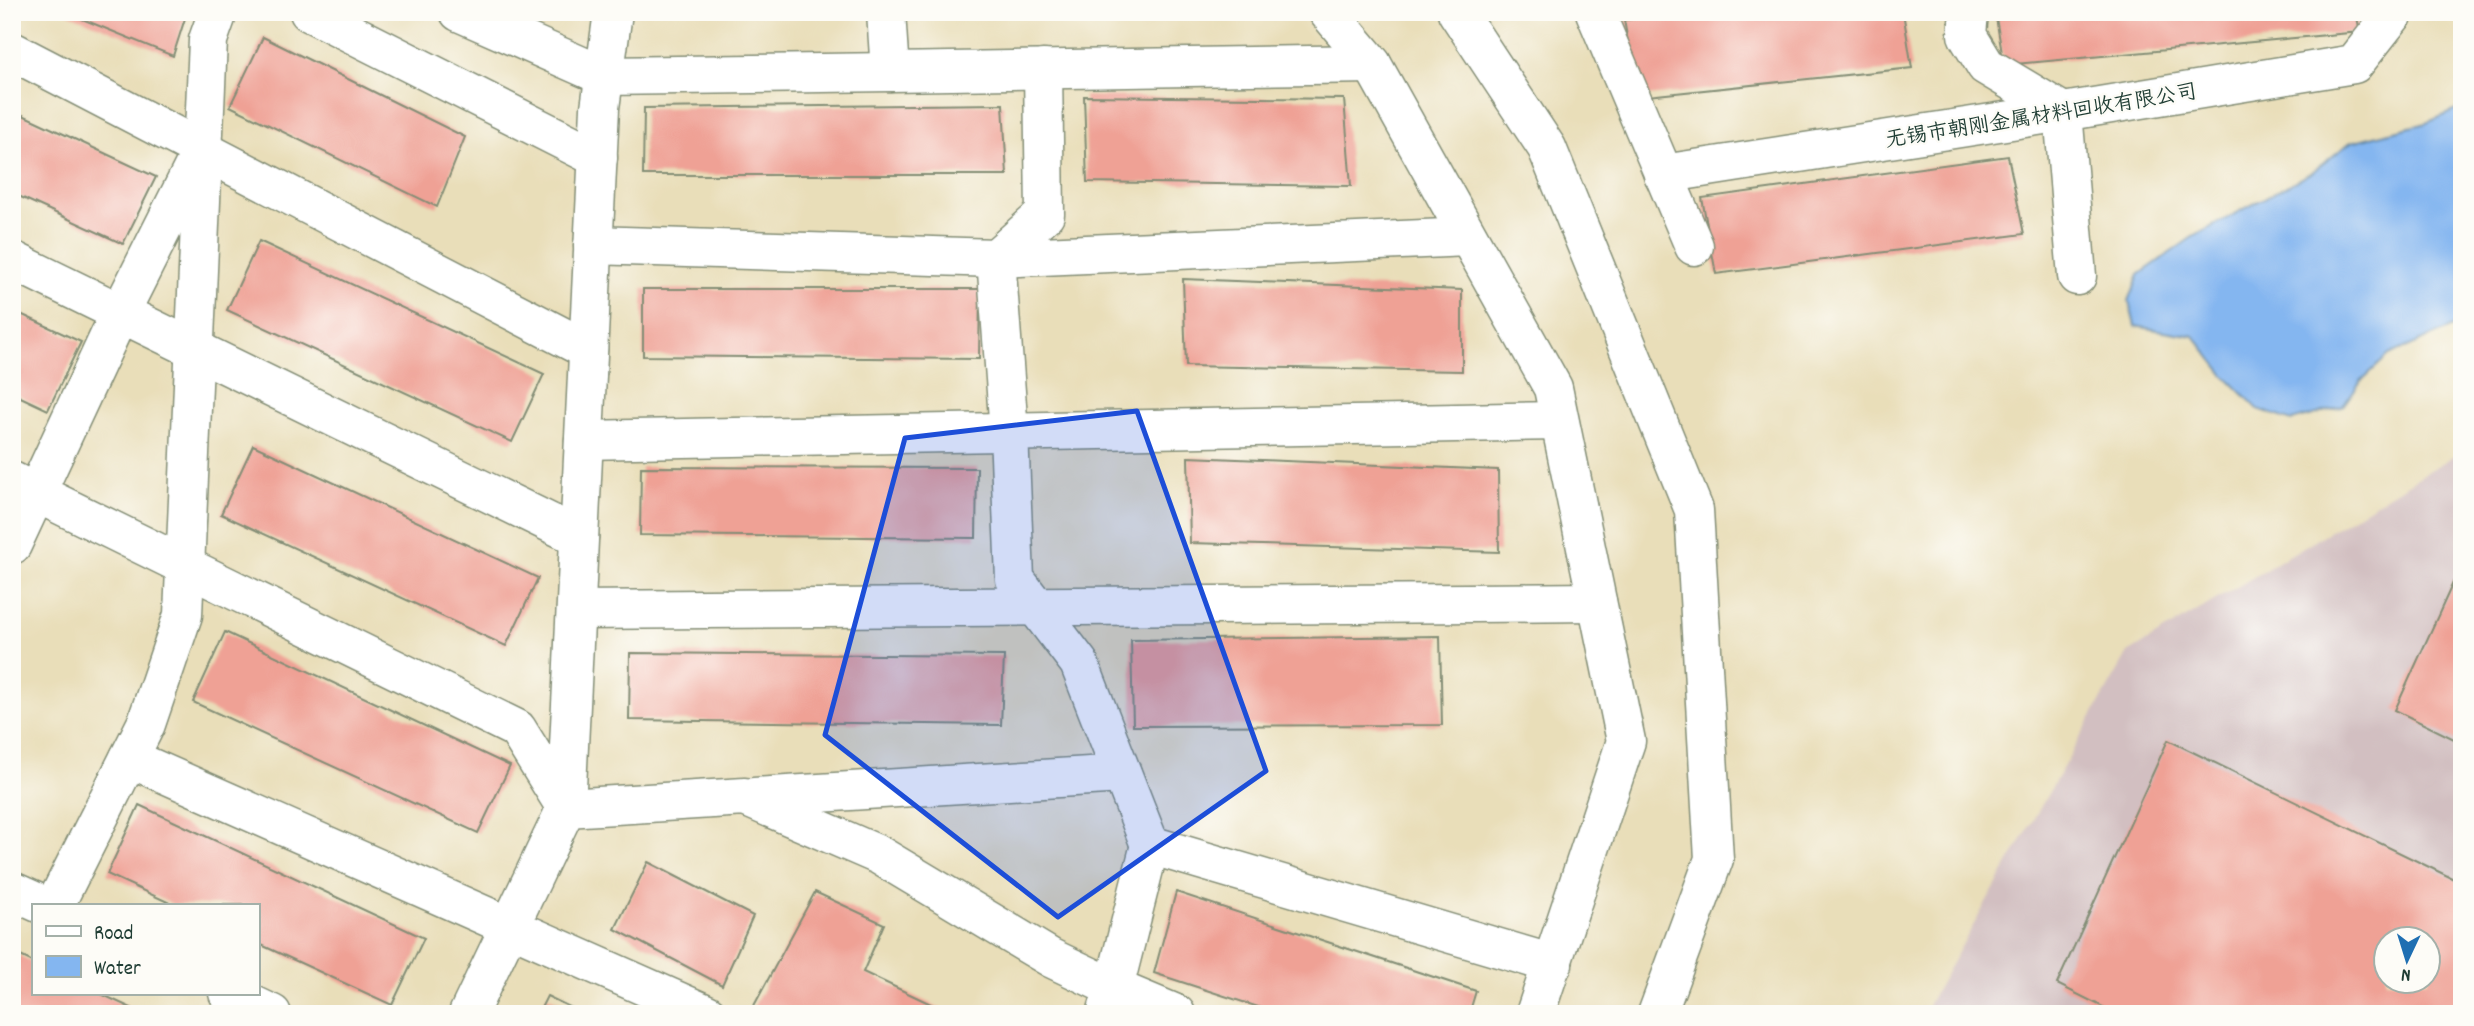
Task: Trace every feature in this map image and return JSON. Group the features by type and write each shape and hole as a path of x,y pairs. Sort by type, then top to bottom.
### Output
{"street":[{"path":"56,904 146,724 183,615 208,40 218,12"},
{"path":"309,12 598,158"},
{"path":"459,12 604,76 1371,64"},
{"path":"468,1014 566,808 598,158 604,76 613,12"},
{"path":"886,12 890,72"},
{"path":"1328,12 1371,64 1553,388 1626,741 1535,1014"},
{"path":"1457,12 1547,148 1694,510 1714,859 1657,1014"},
{"path":"1595,12 1694,246"},
{"path":"1969,12 1967,35 1986,66 2063,113 2077,276"},
{"name":"无锡市朝刚金属材料回收有限公司","path":"1663,174 2063,113 2354,64 2395,12"},
{"path":"12,51 588,349"},
{"path":"996,258 1045,214 1043,69"},
{"path":"12,545 24,487 120,313 203,149"},
{"path":"593,245 996,258 1468,237"},
{"path":"996,258 1009,432 1015,579 1079,663 1150,845 1110,1001"},
{"path":"12,260 579,537"},
{"path":"584,440 1559,421"},
{"path":"24,487 517,729 566,808"},
{"path":"576,610 1597,602"},
{"path":"129,758 707,1014"},
{"path":"566,808 1122,775"},
{"path":"745,797 879,855 1051,958 1110,1001 1176,1014"},
{"path":"1150,845 1553,964"},
{"path":"12,891 41,904"},
{"path":"232,995 272,1014"}],"highlighted area":[{"path":"1137,411 1266,771 1058,917 825,735 905,438"}],"shaded area":[{"path":"2462,451 2462,1014 1923,1014 2128,653"}],"water":[{"path":"2462,108 2462,323 2389,355 2361,381 2342,407 2292,421 2258,409 2227,378 2194,336 2135,326 2129,301 2139,275 2191,238 2312,172 2351,142 2426,123"}],"building":[{"path":"65,12 187,12 173,56"},
{"path":"1704,12 1903,12 1912,68 1638,97 1624,20"},
{"path":"1995,12 2356,12 2360,32 2004,65"},
{"path":"263,37 465,137 437,207 230,106"},
{"path":"1084,96 1344,99 1351,186 1087,182"},
{"path":"1003,104 1007,175 643,175 644,108"},
{"path":"12,110 156,177 123,244 12,193"},
{"path":"2008,156 2024,234 1716,274 1702,198"},
{"path":"259,241 544,374 512,442 227,310"},
{"path":"1183,279 1462,290 1462,371 1186,366"},
{"path":"643,289 980,289 979,359 643,356"},
{"path":"12,310 81,342 48,410 12,393"},
{"path":"253,445 538,578 506,646 221,514"},
{"path":"1188,457 1498,470 1499,552 1190,543"},
{"path":"641,467 977,468 976,538 640,535"},
{"path":"2462,563 2462,743 2395,710"},
{"path":"225,632 510,766 478,833 193,702"},
{"path":"1440,636 1442,725 1133,726 1131,640"},
{"path":"630,653 1004,656 1001,725 629,720"},
{"path":"2168,740 2462,883 2462,1014 2117,1014 2057,984"},
{"path":"139,805 424,938 392,1005 259,944 259,904 172,904 107,874"},
{"path":"648,862 753,916 722,985 615,929"},
{"path":"815,892 884,924 863,972 952,1014 750,1013"},
{"path":"1176,892 1476,991 1469,1014 1280,1014 1154,973"},
{"path":"12,952 32,962 32,995 103,995 144,1014 12,1014"},
{"path":"547,996 584,1014 538,1014"}]}
